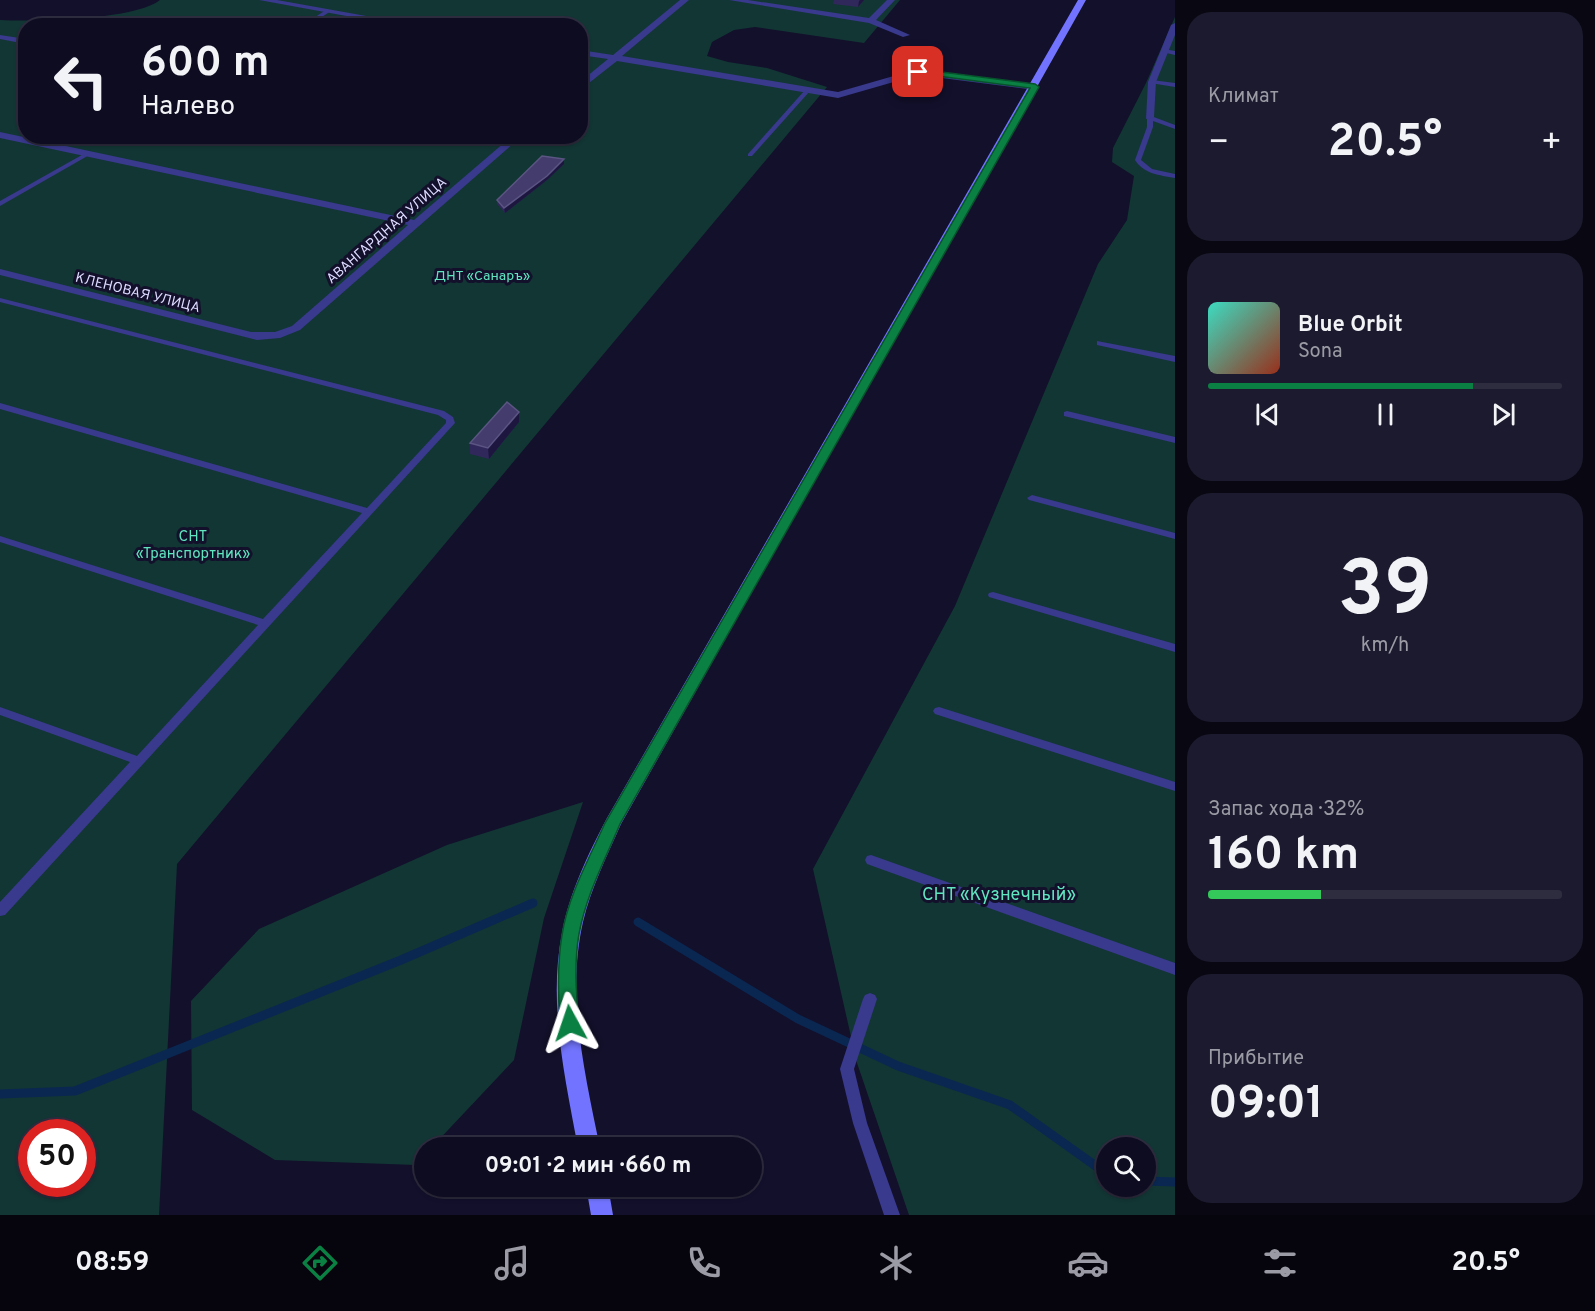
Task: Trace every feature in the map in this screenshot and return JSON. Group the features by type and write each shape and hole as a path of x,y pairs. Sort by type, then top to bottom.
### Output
{"main road":[{"path":"587,1137 573,1061 566,985 571,934 585,886 613,823 1035,87 1082,0"},
{"path":"599,1197 602,1215"}],"street":[{"path":"263,0 370,18"},
{"path":"588,81 685,0"},
{"path":"733,0 871,21 906,35"},
{"path":"871,21 891,0"},
{"path":"1149,117 1152,82 1175,25"},
{"path":"0,37 18,40"},
{"path":"588,53 807,91 838,94 898,76 924,72 1035,87"},
{"path":"0,135 18,139"},
{"path":"44,144 416,224"},
{"name":"АВАНГАРДНАЯ УЛИЦА","path":"270,337 282,335 296,328 509,144"},
{"name":"КЛЕНОВАЯ УЛИЦА","path":"0,272 251,336 270,337"}],"lane":[{"path":"316,18 328,11"},
{"path":"1164,51 1175,53"},
{"path":"1152,82 1175,86"},
{"path":"750,155 807,91"},
{"path":"1175,127 1149,117 1150,127 1138,160 1142,167 1153,172 1175,176"},
{"path":"0,204 89,153"},
{"path":"0,300 441,413 450,419 451,423 0,911"},
{"path":"1100,343 1175,359"},
{"path":"0,406 370,512"},
{"path":"1067,414 1175,440"},
{"path":"1032,498 1175,536"},
{"path":"0,539 266,624"},
{"path":"993,595 1175,648"},
{"path":"0,711 139,762"},
{"path":"939,711 1175,787"},
{"path":"871,860 1175,969"},
{"path":"870,999 847,1069 860,1124 892,1215"}],"green space":[{"path":"160,0 900,0 864,43 755,27 734,30 712,42 707,56 767,68 827,87 177,864 159,1215 0,1215 0,20 18,21 18,144 588,144 588,18 83,18 107,16 147,7"},
{"name":"СНТ «Кузнечный»","path":"1175,17 1175,1215 909,1215 857,1063 813,869 955,606 1098,264 1127,220 1134,176 1112,162 1113,148 1146,83"},
{"path":"583,802 544,918 514,1060 441,1137 414,1137 414,1165 275,1160 192,1110 191,1001 259,929 447,845"}],"building":[{"path":"542,156 564,159 547,176 504,208 497,200"},
{"path":"507,402 519,412 488,448 470,443"}],"waterway":[{"path":"0,1094 75,1091 401,960 533,903"},
{"path":"638,922 798,1019 898,1066 1010,1105 1096,1166"},
{"path":"1156,1181 1175,1182"}],"route":[{"path":"570,1023 566,985 571,934 585,886 613,823 1035,87 918,72"}],"park label":[{"name":"ДНТ «Санаръ»","path":"482,275"},
{"name":"СНТ «Транспортник»","path":"193,544"}]}
